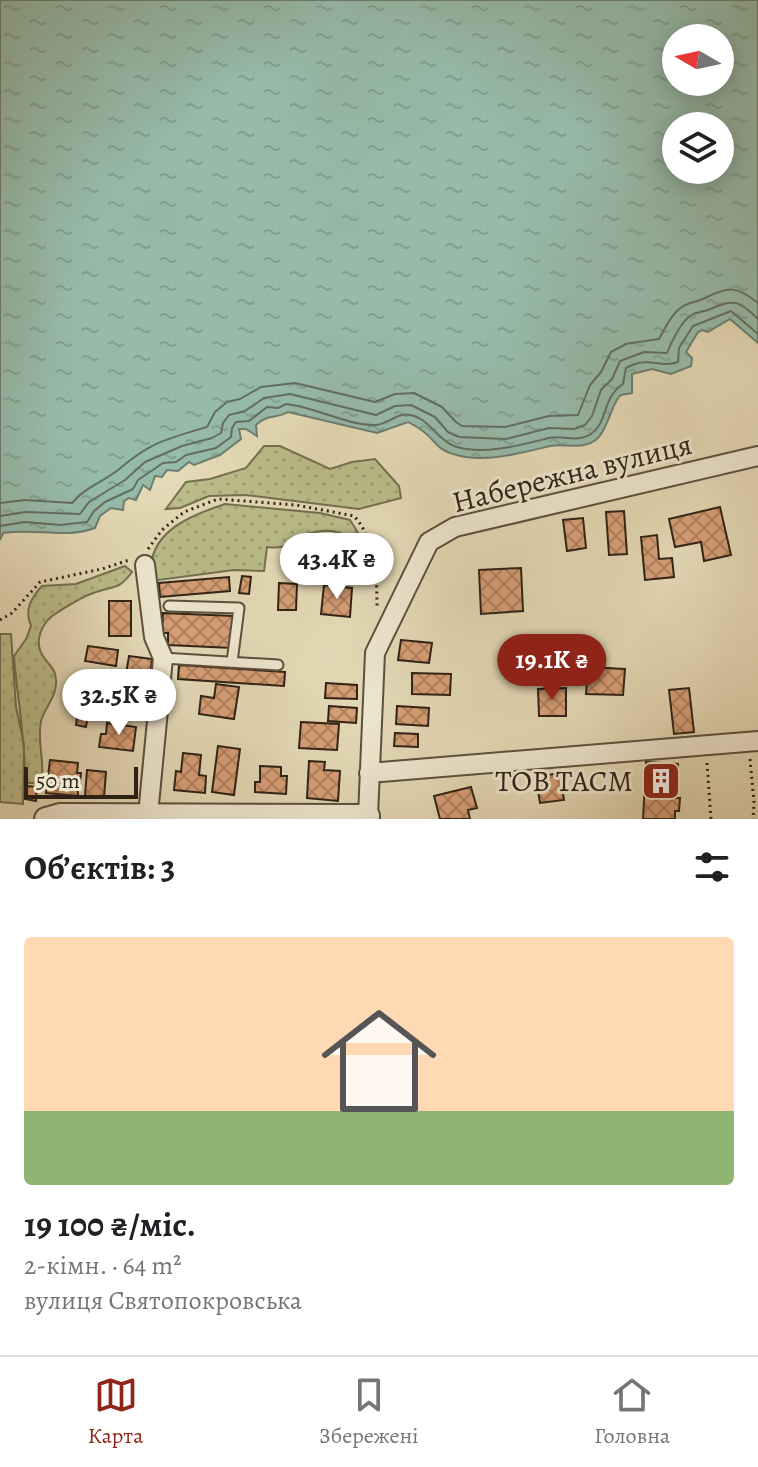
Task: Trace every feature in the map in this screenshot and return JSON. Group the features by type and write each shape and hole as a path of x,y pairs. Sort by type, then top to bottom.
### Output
{"street":[{"name":"Набережна вулиця","path":"369,773 375,653 429,542 455,527 758,456"},
{"path":"139,559 154,637 163,658 148,815"},
{"path":"46,819 60,815 368,818 369,773 753,741"}],"lane":[{"path":"169,606 239,608 232,662"},
{"path":"163,658 278,665"}],"path":[{"path":"0,620 12,613 40,582 139,559 162,530 184,512 218,499 296,505 354,516 373,554 377,612"},
{"path":"139,559 148,545"},
{"path":"753,741 753,819"},
{"path":"706,745 711,819"}],"shaded area":[{"path":"264,446 280,446 330,469 375,459 399,486 401,498 359,509 245,495 209,496 180,508 166,509 186,482 210,479 246,468"},
{"path":"225,504 320,513 350,520 365,549 369,565 368,582 357,548 351,540 333,531 308,534 285,546 267,547 264,571 234,570 151,581 151,564 162,539 183,521"},
{"path":"125,566 132,572 124,581 76,601 52,616 40,633 41,653 54,671 56,686 41,721 42,777 39,783 25,783 14,656 31,626 28,615 32,600 42,586 76,584"},
{"path":"0,634 11,634 16,707 24,744 23,804 0,802"}],"water":[{"path":"0,0 758,0 758,343 730,319 708,332 698,332 686,352 692,358 691,366 671,374 652,369 632,374 632,393 618,398 602,433 587,444 556,445 489,458 465,457 443,450 408,422 377,433 288,412 256,425 257,436 246,429 239,429 241,439 220,455 194,465 189,462 178,471 167,470 162,477 155,476 150,490 143,485 136,500 129,498 124,501 123,510 111,508 100,516 95,528 73,533 3,533 0,540"}],"building":[{"path":"720,507 731,555 704,561 701,542 675,547 669,519"},
{"path":"624,511 627,554 609,555 606,512"},
{"path":"583,518 586,548 567,551 563,520"},
{"path":"657,535 659,559 672,558 674,577 645,580 641,537"},
{"path":"521,568 523,611 481,614 479,570"},
{"path":"242,576 251,577 249,594 239,593"},
{"path":"229,577 230,591 160,597 159,583"},
{"path":"279,583 297,584 296,610 278,610"},
{"path":"324,585 352,588 350,617 321,614"},
{"path":"109,601 131,601 131,636 109,636"},
{"path":"163,613 234,616 232,648 168,645 168,633 162,633"},
{"path":"401,640 432,643 429,663 398,660"},
{"path":"88,646 118,650 116,666 85,661"},
{"path":"129,656 152,659 151,670 156,670 154,684 125,680"},
{"path":"179,665 285,672 284,686 178,679"},
{"path":"588,667 625,669 623,695 586,694"},
{"path":"412,673 451,674 450,695 412,694"},
{"path":"115,683 150,688 146,718 114,713"},
{"path":"326,683 357,685 357,699 325,698"},
{"path":"216,684 239,687 234,719 199,714 201,696 214,698"},
{"path":"566,688 566,716 539,716 538,689"},
{"path":"689,688 694,732 674,734 669,690"},
{"path":"81,690 91,692 86,727 76,725"},
{"path":"329,706 357,708 356,723 328,721"},
{"path":"397,706 429,708 428,726 396,724"},
{"path":"301,722 339,724 337,750 299,748"},
{"path":"107,723 136,727 133,751 99,747 101,734 106,734"},
{"path":"395,733 418,734 418,747 394,746"},
{"path":"218,746 240,749 234,795 212,792"},
{"path":"183,753 201,755 199,775 206,776 205,793 174,790 176,771 181,772"},
{"path":"50,760 78,763 77,773 81,773 80,782 77,781 78,796 46,793"},
{"path":"309,761 325,762 324,770 340,771 338,801 307,798"},
{"name":"ТОВ ТАСМ","path":"646,762 678,764 676,798 680,798 675,819 643,819"},
{"path":"260,766 281,767 281,776 287,776 286,794 255,792 255,782 260,782"},
{"path":"87,770 106,772 104,797 85,796"},
{"path":"560,773 564,800 540,803 536,777"},
{"path":"27,786 37,787 36,801 25,799"},
{"path":"471,787 477,808 468,810 470,819 440,819 434,796"}],"place":[{"name":"ТОВ ТАСМ","path":"661,781"}]}
